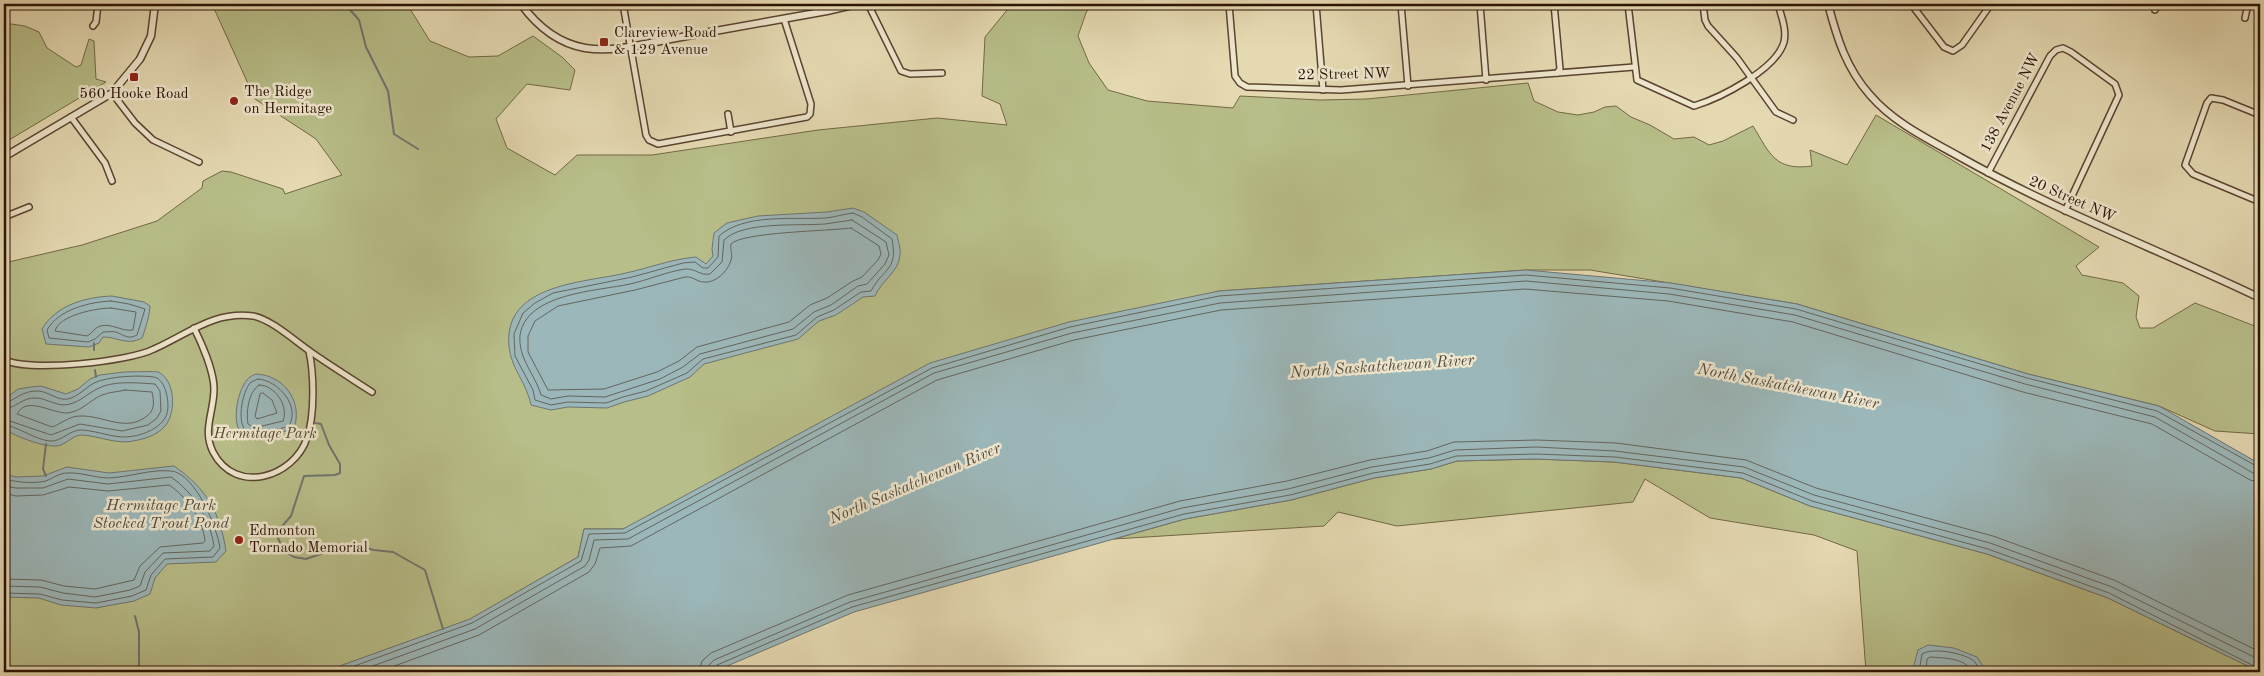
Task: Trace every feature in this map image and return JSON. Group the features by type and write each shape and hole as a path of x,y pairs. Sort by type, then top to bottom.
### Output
{"street":[{"path":"92,26 96,22 98,4"},
{"path":"4,157 112,93 140,60 151,36 155,4"},
{"path":"521,4 539,26 554,36 570,44 596,49 630,46 857,4"},
{"path":"623,4 646,135 652,143 661,144 800,119 810,114 810,99 784,19"},
{"path":"868,4 901,71 910,74 942,73"},
{"name":"22 Street NW","path":"1229,4 1235,76 1240,83 1247,86 1323,90 1408,86 1634,66"},
{"path":"1316,4 1323,90"},
{"path":"1401,4 1408,86"},
{"path":"1480,4 1486,80"},
{"path":"1554,4 1560,69 1557,73"},
{"path":"1628,4 1635,76 1642,83 1694,106 1751,78 1779,52 1783,42 1784,26 1778,4"},
{"path":"1703,4 1706,23 1776,112 1793,120"},
{"name":"20 Street NW","path":"1828,4 1837,40 1846,60 1863,88 1883,108 1906,126 1988,172 2065,211 2186,262 2260,298"},
{"path":"1911,4 1944,47 1953,51 1962,45 1991,4"},
{"path":"2155,10 2157,4"},
{"path":"2245,18 2248,4"},
{"name":"138 Avenue NW","path":"1988,172 2050,56 2059,48 2071,52 2115,84 2119,91 2117,102 2065,211"},
{"path":"112,93 135,123 153,140 199,162"},
{"path":"2260,114 2222,100 2211,98 2207,103 2185,165 2193,174 2260,202"},
{"path":"728,114 731,132"},
{"path":"71,117 105,164 112,181"},
{"path":"4,217 29,207"},
{"path":"4,360 11,363 32,365 123,358 154,349 194,328 224,316 255,316 287,333 309,351 372,392"},
{"path":"194,328 206,359 214,389 207,425 208,439 219,461 238,477 267,476 298,454 307,438 312,389 309,351"}],"green space":[{"name":"Hermitage Park","path":"212,4 407,4 430,41 469,57 498,56 533,36 562,57 575,70 570,90 527,84 496,119 507,148 555,175 577,155 652,155 818,130 937,118 1007,125 1000,104 982,96 985,37 1012,4 1091,4 1078,36 1089,63 1108,90 1147,101 1233,108 1240,96 1320,100 1367,99 1528,83 1534,101 1558,112 1578,115 1594,112 1605,107 1616,106 1631,117 1650,125 1674,139 1694,137 1709,145 1723,141 1753,126 1764,145 1775,158 1790,166 1800,167 1812,166 1810,150 1847,165 1876,115 2099,247 2076,266 2082,275 2123,283 2139,296 2136,317 2140,328 2153,328 2195,303 2260,328 2260,434 2215,431 2159,406 2028,374 1797,304 1590,270 1526,270 1219,291 623,529 584,529 578,557 469,620 324,672 4,672 4,263 82,245 157,221 202,188 203,181 222,171 231,172 283,189 285,194 342,175 316,139 255,99"},
{"path":"4,23 25,26 39,32 47,48 76,67 81,65 89,39 94,41 96,79 106,82 4,143"},
{"path":"1536,459 1614,462 1741,478 1810,506 1987,554 2108,598 2260,672 1866,672 1857,551 1814,535 1710,518 1645,479 1633,502 1397,526 1338,512 1324,526 1114,539 1185,519 1291,500 1374,478 1431,469 1457,461"}],"water":[{"path":"853,208 864,212 897,235 900,250 899,261 875,296 863,297 836,315 819,321 798,339 704,364 690,377 648,396 607,408 568,407 551,410 531,405 525,386 510,354 509,334 514,317 524,304 538,295 574,283 678,260 696,257 706,264 713,256 714,233 727,223 758,216 827,212"},
{"name":"North Saskatchewan River","path":"1526,270 1671,283 1797,304 2028,374 2159,406 2260,464 2260,672 2108,598 1987,554 1810,506 1741,478 1614,462 1536,459 1457,461 1431,469 1374,478 1291,500 1185,519 854,612 713,672 323,672 470,619 578,557 584,529 623,529 930,363 1069,322 1219,291"},
{"path":"112,296 144,302 150,306 142,338 127,341 103,337 99,343 89,347 46,344 42,329 63,308 92,298"},
{"path":"124,372 158,372 168,382 172,398 171,414 165,426 153,435 131,442 123,442 79,435 61,445 49,446 32,442 4,429 4,400 18,389 41,386 66,394 100,375"},
{"path":"256,374 265,375 280,382 291,395 296,411 296,420 292,429 264,438 254,439 244,436 239,430 236,413 237,403 243,386 251,376"},
{"name":"Hermitage Park Stocked Trout Pond","path":"174,466 203,492 220,524 226,551 216,562 167,564 155,578 150,594 134,601 96,608 61,605 39,598 4,597 4,474 16,477 43,476 67,467 109,473"},
{"path":"1928,645 1954,648 1977,657 1987,672 1915,672 1914,665 1918,650"}],"waterway":[{"path":"345,4 359,20 366,47 388,91 394,134 418,149"},
{"path":"94,343 94,350"},
{"path":"95,370 96,377"},
{"path":"316,423 321,424 329,445 340,464 340,473 335,475 304,476 291,516 276,533 283,550 294,557 306,559 350,544 374,550 393,552 425,570 443,629"},
{"path":"46,444 43,469 46,476"},
{"path":"135,616 139,632 139,672"}],"place":[{"name":"Clareview Road & 129 Avenue","path":"604,42"},
{"name":"560 Hooke Road","path":"134,77"},
{"name":"The Ridge on Hermitage","path":"234,101"},
{"name":"Edmonton Tornado Memorial","path":"239,540"}]}
